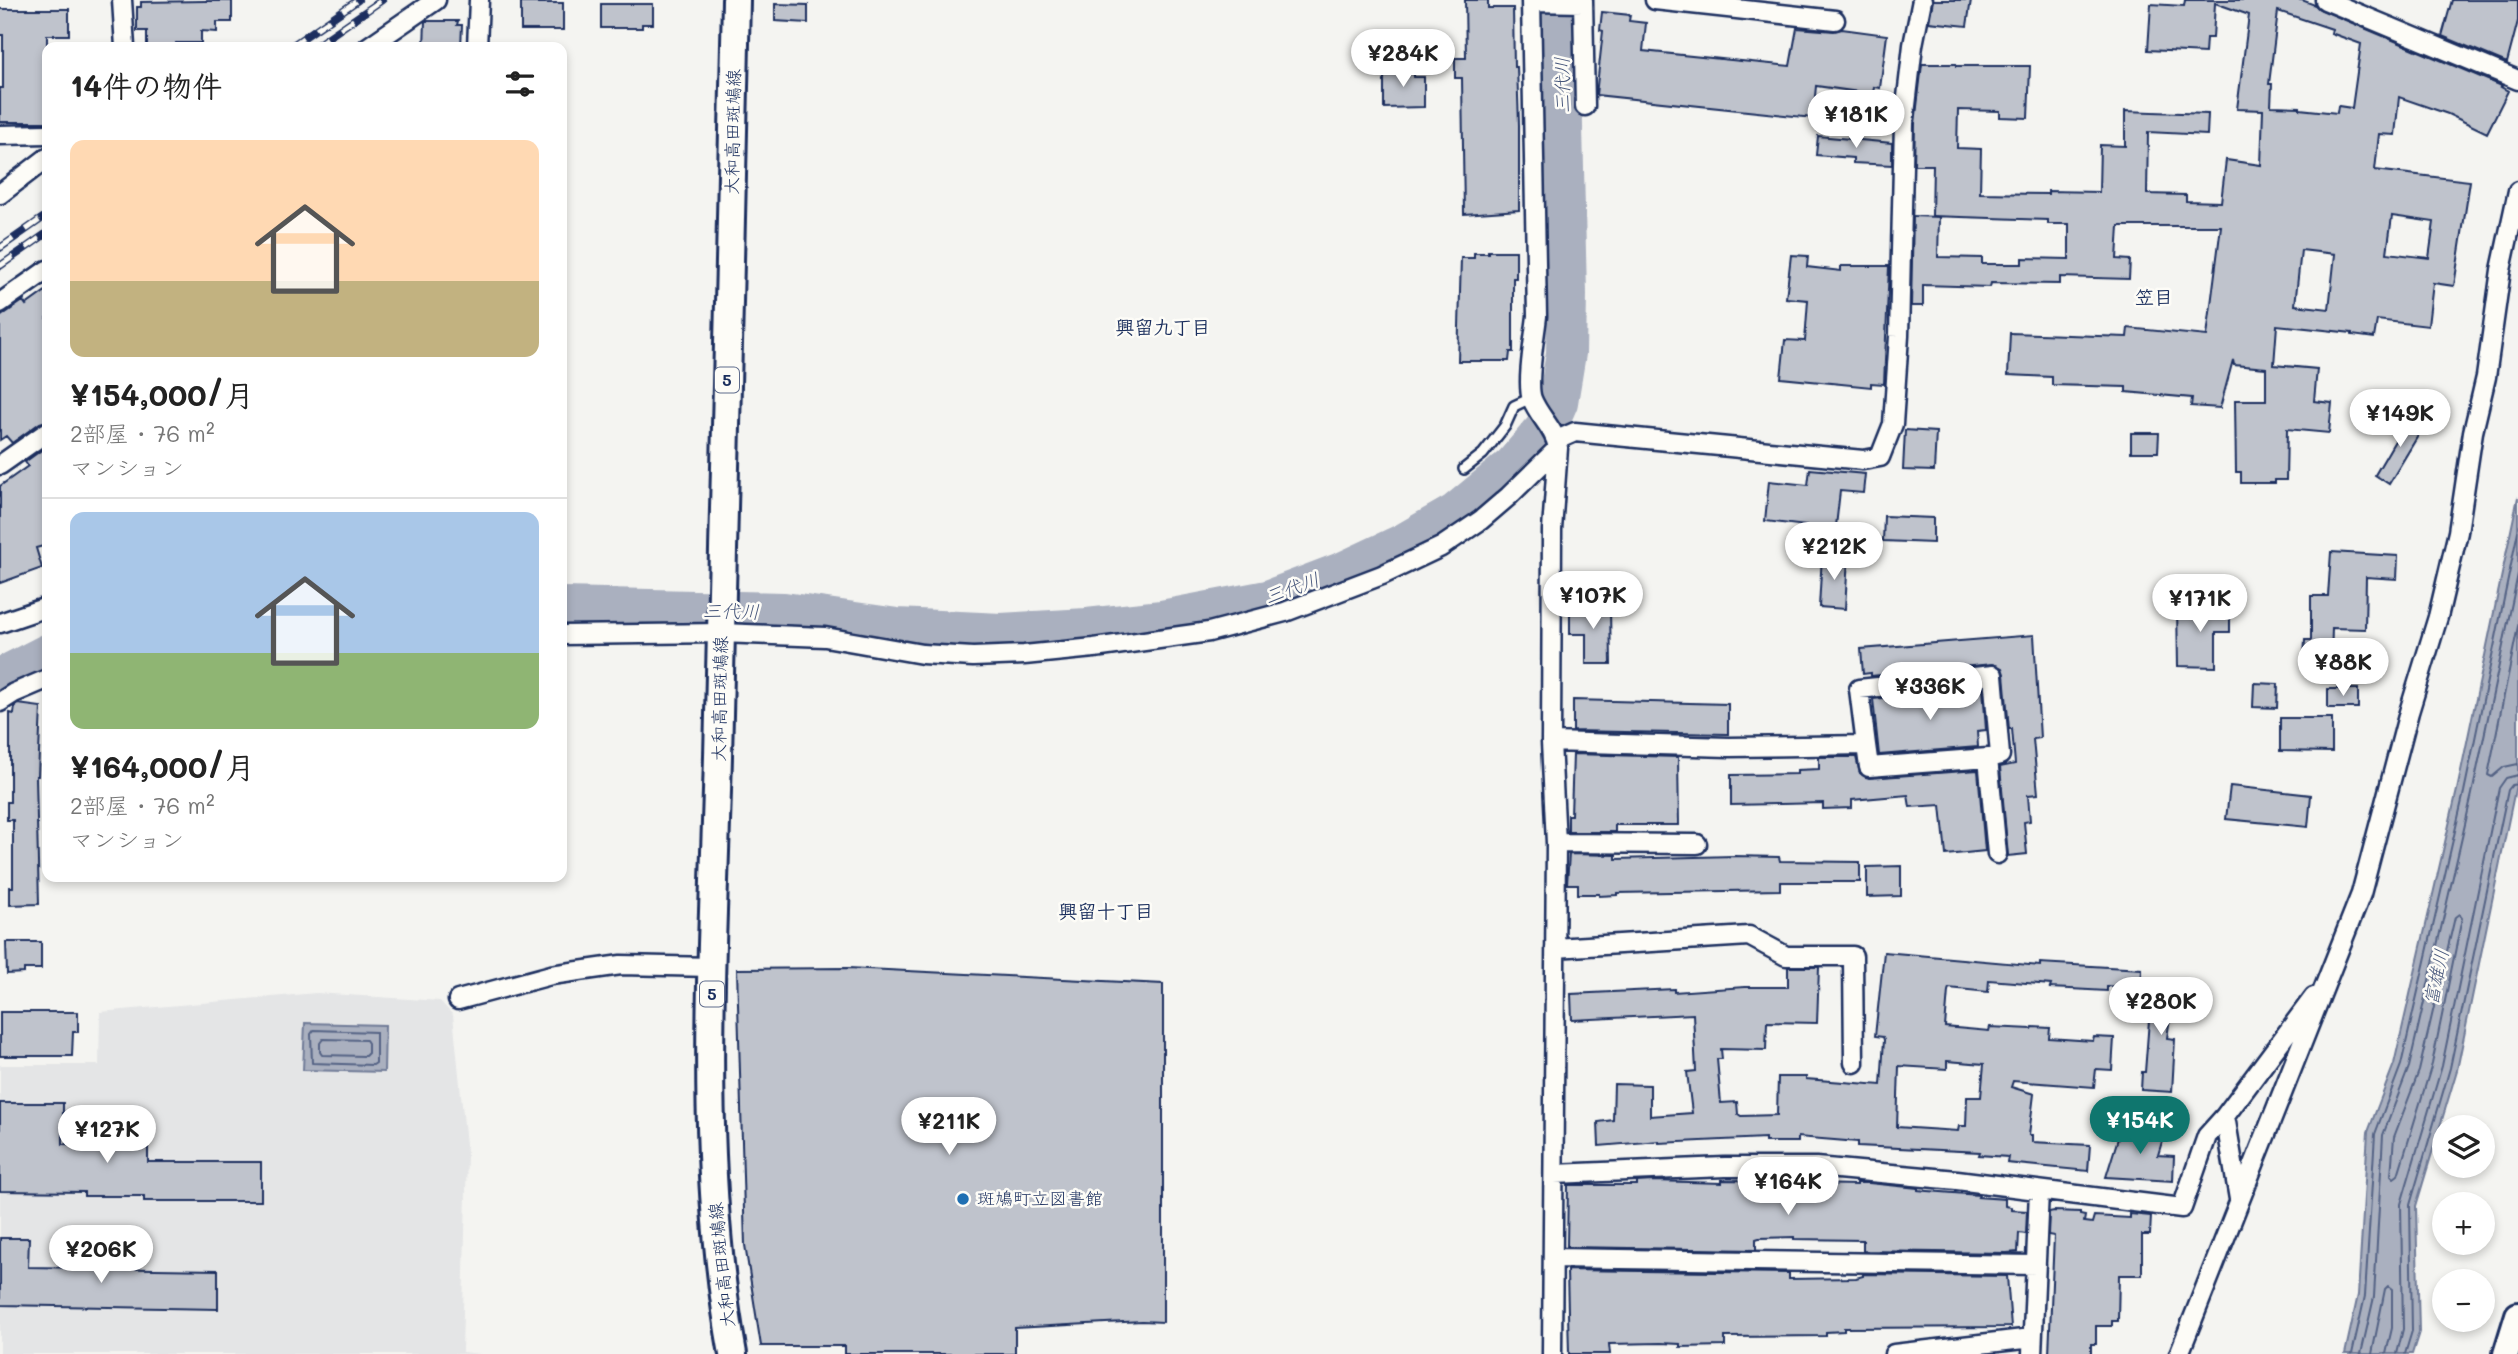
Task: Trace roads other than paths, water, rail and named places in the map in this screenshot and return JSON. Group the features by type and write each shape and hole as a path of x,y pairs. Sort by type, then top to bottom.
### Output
{"main road":[{"name":"大和高田斑鳩線","path":"733,1354 723,1300 711,1163 712,967 736,0"}],"street":[{"path":"122,0 125,42"},
{"path":"375,42 436,0"},
{"path":"477,42 479,0"},
{"path":"1655,0 1835,20"},
{"path":"567,635 721,633 825,636 922,654 973,657 1070,651 1209,632 1285,612 1382,575 1440,547 1481,520 1558,444 1574,432 1863,460 1880,457 1893,424 1899,323 1904,123 1913,45 1922,0"},
{"path":"2325,0 2518,80"},
{"path":"1552,1354 1556,843 1551,742 1552,530 1558,444 1531,398 1531,367 1537,316 1536,2 1579,2 1585,106"},
{"path":"0,135 42,134"},
{"path":"0,194 42,162"},
{"path":"2179,1354 2361,894 2444,593 2458,532 2473,432 2486,377 2501,270 2518,191"},
{"path":"0,303 42,274"},
{"path":"0,465 42,436"},
{"path":"0,623 42,609"},
{"path":"1993,675 2000,755 1869,767 1866,745 1859,689 1993,675"},
{"path":"0,702 42,681"},
{"path":"1551,742 1728,747 1866,745"},
{"path":"1988,758 1997,854"},
{"path":"1556,843 1697,844"},
{"path":"1555,948 1749,936 1786,956 1853,956 1854,1063"},
{"path":"458,1000 551,975 621,965 712,967"},
{"path":"1554,1174 1725,1167 1815,1167 2182,1208 2207,1136 2329,978"},
{"path":"2225,1116 2240,1202"},
{"path":"1894,1354 2032,1346 2039,1191"},
{"path":"1553,1258 2036,1265"},
{"path":"2506,1354 2518,1315"}],"lane":[{"path":"1464,469 1483,454 1505,426 1514,406 1531,398"}],"water":[{"name":"富雄川","path":"2518,497 2518,775 2457,1070 2443,1115 2432,1115 2432,1153 2416,1206 2419,1332 2412,1354 2345,1354 2358,1295 2368,1132 2394,1064 2457,790"},
{"path":"305,1023 385,1025 384,1072 303,1070"}],"waterway":[{"name":"三代川","path":"567,607 784,612 897,628 1001,633 1087,628 1162,620 1268,600 1342,572 1404,543 1456,513 1513,466 1548,425 1558,402 1566,353 1567,294 1560,0"},
{"name":"三代川","path":"0,678 42,657"}],"railway":[{"path":"297,42 358,0"},
{"path":"321,42 382,0"},
{"path":"0,248 42,219"},
{"path":"0,266 42,237"}],"place":[{"name":"斑鳩町立図書館","path":"963,1199"}],"district":[{"name":"笠目","path":"2154,297"},
{"name":"興留九丁目","path":"1163,327"},
{"name":"興留十丁目","path":"1106,911"}]}
